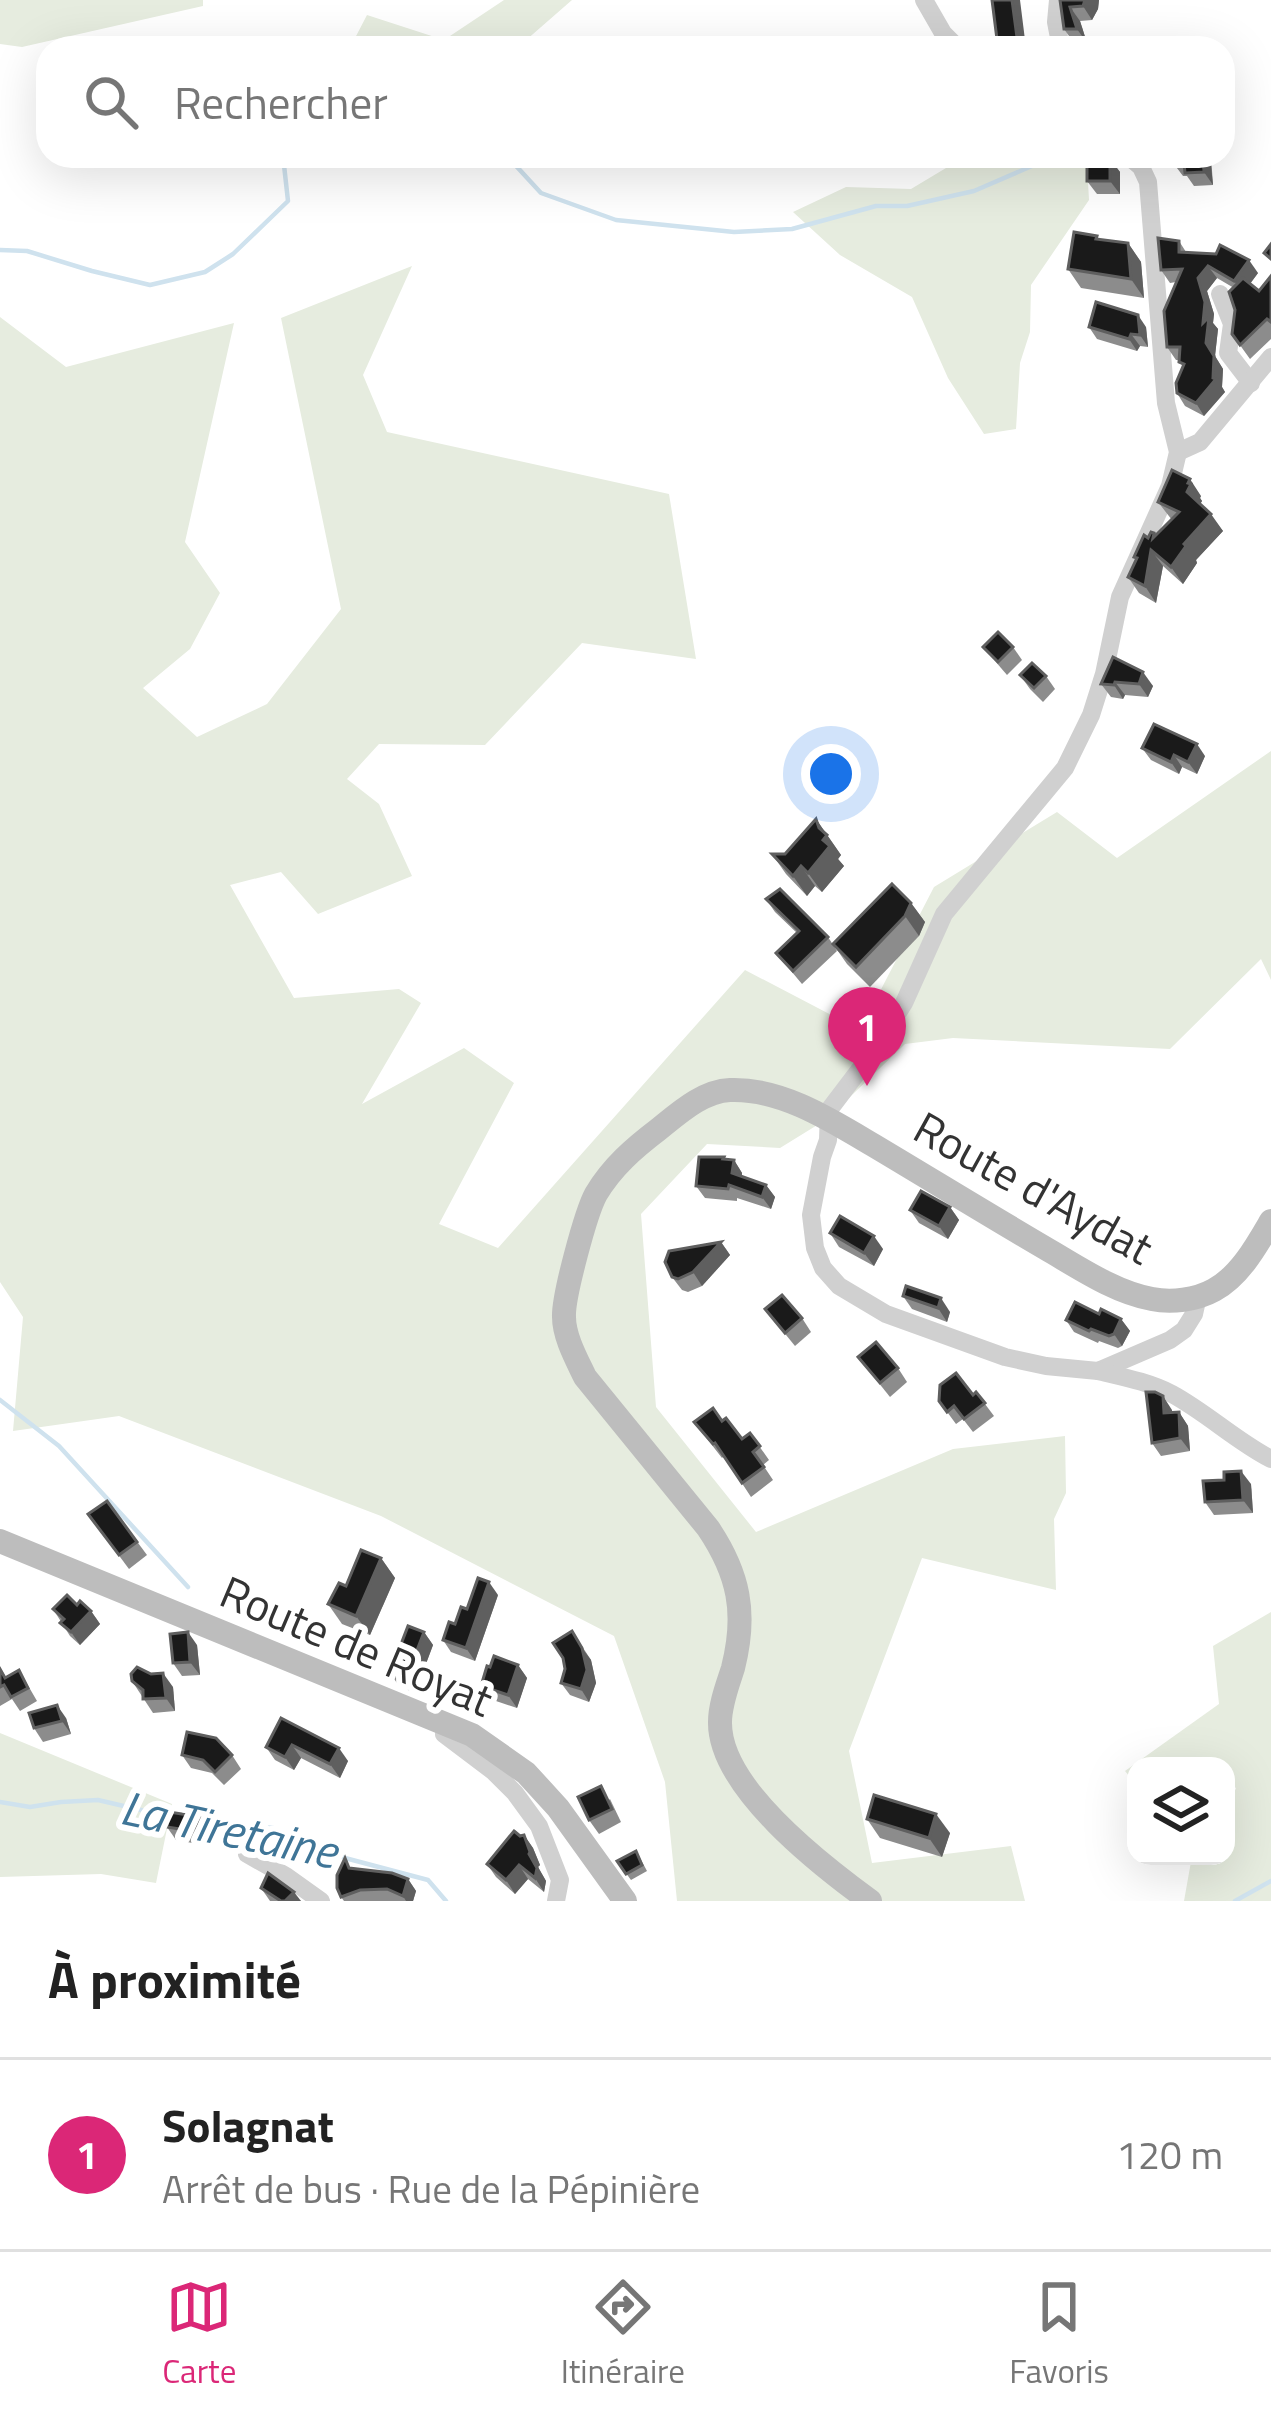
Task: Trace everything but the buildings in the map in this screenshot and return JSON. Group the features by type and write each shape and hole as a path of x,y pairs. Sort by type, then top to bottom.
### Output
{"main road":[{"name":"Route d'Aydat","path":"870,1901 824,1867 768,1814 742,1784 727,1755 719,1720 739,1644 741,1611 734,1575 708,1528 585,1377 564,1318 592,1202 608,1175 631,1151 706,1096 728,1090 767,1094 827,1119 1060,1257 1120,1288 1161,1301 1216,1290 1247,1260 1271,1220"},
{"name":"Route de Royat","path":"0,1541 446,1723 498,1751 526,1772 558,1808 625,1901"}],"street":[{"path":"924,0 946,36"},
{"path":"1058,0 1059,36"},
{"path":"1141,168 1148,182 1166,403 1178,452 1170,486 1120,597 1091,716 1065,769 944,914 904,1003 829,1110 828,1140 812,1215 815,1248 823,1268 839,1286 886,1314 1005,1357 1134,1379 1171,1394 1271,1459"},
{"path":"1220,294 1232,324 1228,353 1251,383"},
{"path":"1178,452 1200,442 1271,357"},
{"path":"1098,1371 1178,1336 1194,1314 1198,1296"},
{"path":"446,1723 444,1734 493,1771 539,1826 560,1880 556,1901"},
{"path":"248,1854 321,1901"}],"shaded area":[{"path":"0,0 203,0 203,6 71,36 36,36 36,44 22,47 0,44"},
{"path":"504,0 572,0 531,36 450,36"},
{"path":"367,15 432,36 356,36"},
{"path":"946,168 1087,168 1089,200 1031,285 1030,332 1020,363 1016,429 984,434 948,378 912,297 840,255 793,212 846,187 911,189"},
{"path":"412,266 363,375 387,432 669,494 696,659 582,643 485,745 379,744 347,779 379,804 412,876 318,914 281,872 230,885 294,998 399,989 421,1003 362,1104 464,1048 514,1083 439,1224 498,1248 745,970 860,1030 934,887 1057,812 1117,858 1271,751 1271,980 1261,959 1170,1049 953,1038 905,1044 827,1119 780,1148 707,1144 641,1214 656,1407 756,1532 953,1449 1065,1436 1066,1493 1054,1519 1056,1590 922,1558 849,1751 872,1863 1011,1846 1025,1901 677,1901 665,1782 614,1636 381,1516 119,1416 13,1431 23,1317 0,1282 0,317 66,367 234,323 185,542 220,593 190,649 143,688 197,737 267,704 341,609 281,318"},
{"path":"1271,1612 1271,1901 1184,1901 1190,1865 1235,1865 1235,1757 1145,1757 1219,1704 1213,1646"},
{"path":"0,1733 172,1804 156,1883 101,1874 0,1877"}],"waterway":[{"path":"0,250 27,251 150,285 205,272 233,254 288,201 284,168"},
{"path":"518,168 541,193 616,220 734,232 792,229 876,206 907,206 974,191 1027,168"},
{"path":"0,1400 59,1446 188,1587"},
{"name":"La Tiretaine","path":"0,1802 30,1807 98,1800 171,1817"},
{"name":"La Tiretaine","path":"200,1820 273,1828 298,1836 345,1858 428,1880 446,1901"},
{"path":"1235,1901 1271,1881"}],"place":[{"name":"Solagnat","path":"867,1086"}]}
